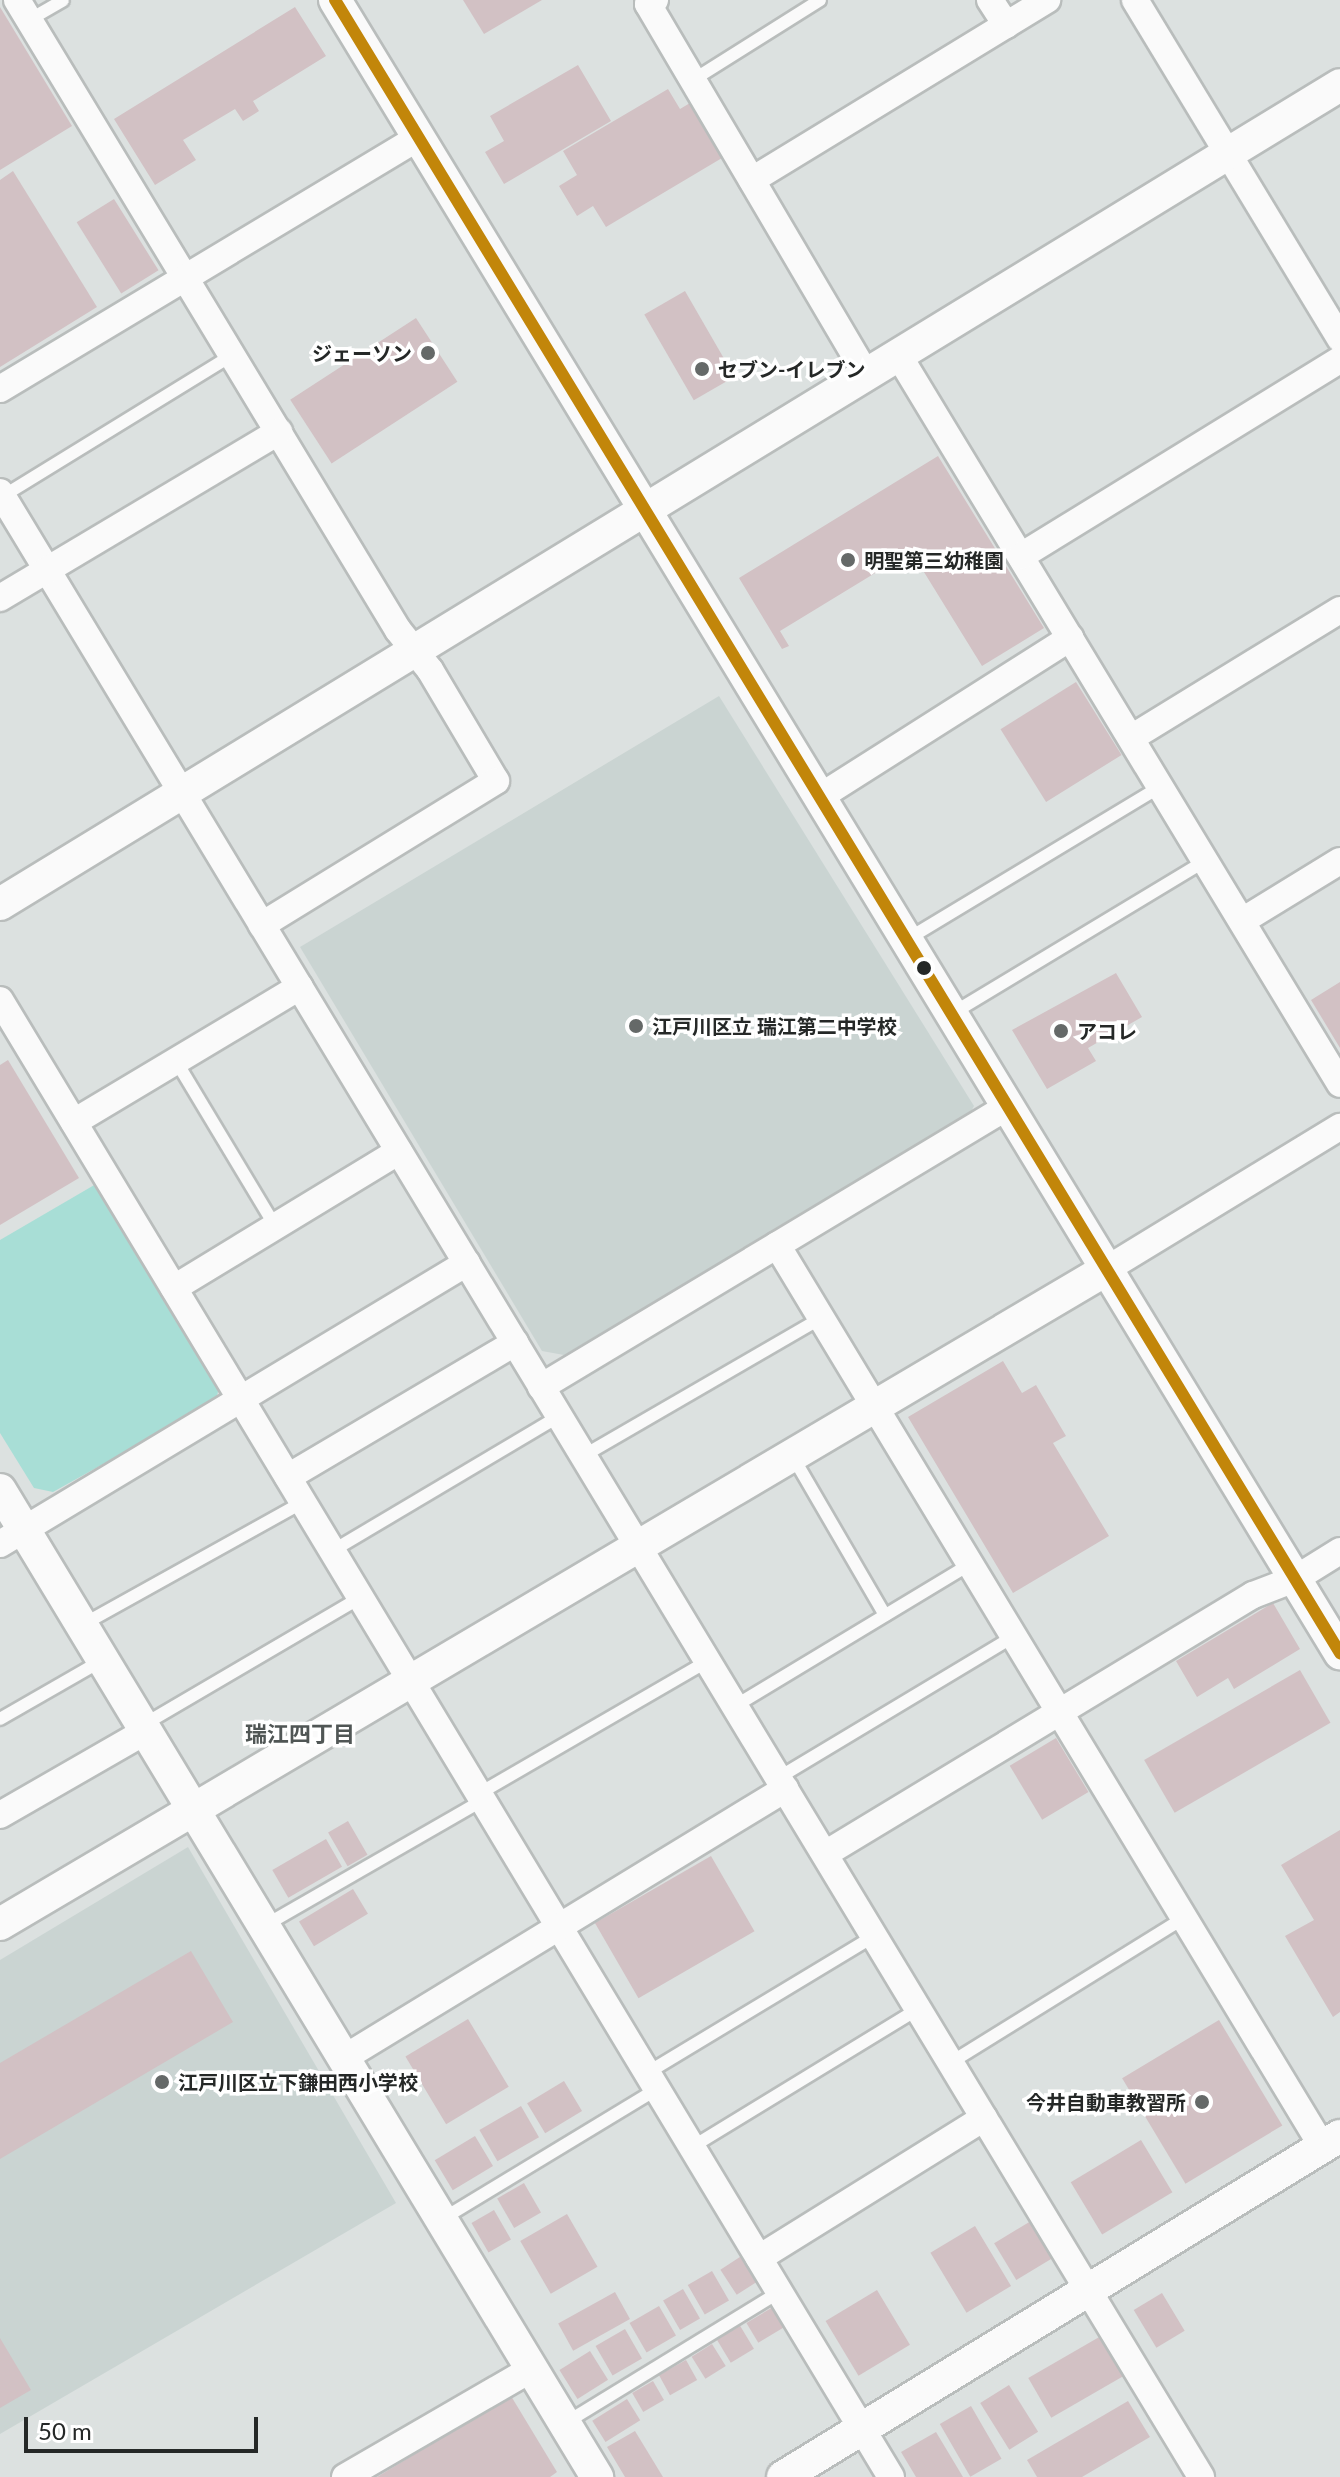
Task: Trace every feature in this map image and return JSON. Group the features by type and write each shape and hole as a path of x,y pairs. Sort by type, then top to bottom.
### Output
{"street":[{"path":"335,0 1340,1653"},
{"path":"655,0 648,4 866,374"},
{"path":"990,0 1006,25"},
{"path":"752,180 1047,0"},
{"path":"1135,0 1340,339"},
{"path":"23,10 279,432 496,781 262,925"},
{"path":"0,904 1340,85"},
{"path":"0,389 418,138"},
{"path":"899,356 1340,1084"},
{"path":"1021,556 1340,360"},
{"path":"0,598 279,432"},
{"path":"1,496 1201,2477"},
{"path":"1131,738 1340,610"},
{"path":"818,798 1070,638"},
{"path":"1242,921 1340,861"},
{"path":"74,1122 300,987"},
{"path":"0,1000 891,2477"},
{"path":"541,1387 1007,1107"},
{"path":"0,1924 873,1404 1107,1269 1340,1127"},
{"path":"174,1288 399,1151"},
{"path":"777,1245 1184,1918 1331,2141 783,2477"},
{"path":"12,1537 467,1263"},
{"path":"288,1477 515,1343"},
{"path":"0,1490 12,1537 82,1625 597,2477"},
{"path":"825,1854 1253,1595 1295,1579 1340,1551"},
{"path":"0,1815 144,1728"},
{"path":"344,2058 560,1928 782,1784"},
{"path":"759,2258 984,2118"},
{"path":"345,2477 531,2369"}],"lane":[{"path":"23,10 63,0"},
{"path":"693,80 820,0"},
{"path":"1,496 233,355"},
{"path":"905,941 1160,787"},
{"path":"951,1015 1205,861"},
{"path":"176,1061 275,1226"},
{"path":"583,1456 821,1318"},
{"path":"332,1551 559,1416"},
{"path":"791,1454 885,1615"},
{"path":"82,1625 303,1502"},
{"path":"735,1706 970,1564"},
{"path":"144,1728 361,1597"},
{"path":"782,1784 1014,1636"},
{"path":"0,1719 103,1660"},
{"path":"264,1926 708,1661"},
{"path":"950,2063 1184,1918"},
{"path":"441,2220 874,1936"},
{"path":"692,2147 918,2009"},
{"path":"565,2424 779,2292"}],"shaded area":[{"name":"江戸川区立 瑞江第二中学校","path":"719,696 974,1106 966,1121 564,1355 542,1351 300,947"},
{"path":"96,1184 219,1387 216,1401 53,1492 34,1488 0,1433 0,1240"},
{"name":"江戸川区立下鎌田西小学校","path":"188,1847 396,2203 0,2434 0,1960"}],"building":[{"path":"463,0 542,0 484,34"},
{"path":"0,7 72,126 0,170"},
{"path":"295,7 326,56 253,101 259,111 243,121 235,109 183,140 196,160 155,185 114,119"},
{"path":"578,65 611,121 504,184 485,152 504,141 490,116"},
{"path":"668,89 680,109 690,103 722,158 606,227 593,206 577,216 559,186 577,175 563,151"},
{"path":"13,171 97,307 0,367 0,180"},
{"path":"114,199 159,270 121,294 77,222"},
{"path":"685,291 735,377 694,400 644,314"},
{"path":"416,318 457,382 332,463 290,400"},
{"path":"938,456 1044,628 982,666 919,564 910,569 903,556 780,631 789,646 782,649 739,578"},
{"path":"1076,682 1122,755 1046,802 1001,729"},
{"path":"1116,973 1142,1017 1088,1048 1096,1061 1047,1089 1012,1030"},
{"path":"1340,982 1340,1048 1311,1000"},
{"path":"8,1060 79,1178 0,1225 0,1065"},
{"path":"1003,1361 1022,1393 1036,1385 1066,1436 1053,1443 1109,1536 1013,1593 908,1417"},
{"path":"1273,1603 1300,1649 1234,1689 1228,1678 1197,1697 1176,1661"},
{"path":"1300,1670 1330,1723 1175,1813 1144,1760"},
{"path":"1056,1738 1088,1792 1042,1820 1010,1766"},
{"path":"348,1821 368,1855 348,1866 328,1832"},
{"path":"1340,1830 1340,2012 1333,2017 1285,1936 1314,1920 1281,1865"},
{"path":"326,1839 342,1867 288,1898 272,1870"},
{"path":"711,1856 754,1931 638,1998 595,1923"},
{"path":"353,1889 368,1914 314,1946 299,1921"},
{"path":"191,1951 233,2022 0,2159 0,2063"},
{"path":"468,2019 509,2087 446,2124 405,2057"},
{"name":"今井自動車教習所","path":"1219,2020 1282,2125 1185,2184 1122,2078"},
{"path":"564,2081 582,2111 545,2133 527,2103"},
{"path":"521,2106 539,2137 497,2161 479,2130"},
{"path":"475,2136 493,2166 453,2190 435,2160"},
{"path":"1141,2140 1172,2192 1102,2235 1071,2182"},
{"path":"524,2183 541,2212 514,2228 497,2198"},
{"path":"494,2210 511,2239 488,2252 471,2223"},
{"path":"567,2214 597,2267 551,2294 520,2241"},
{"path":"1031,2221 1053,2258 1016,2280 994,2243"},
{"path":"975,2226 1011,2286 966,2313 930,2253"},
{"path":"743,2255 759,2280 737,2295 720,2270"},
{"path":"712,2271 729,2300 705,2314 688,2285"},
{"path":"683,2289 700,2318 680,2330 663,2300"},
{"path":"877,2290 910,2345 859,2376 826,2321"},
{"path":"615,2292 630,2319 573,2351 558,2324"},
{"path":"1162,2293 1185,2331 1156,2348 1134,2310"},
{"path":"659,2306 676,2335 647,2352 630,2323"},
{"path":"773,2307 785,2327 758,2343 746,2323"},
{"path":"739,2324 754,2349 731,2363 716,2338"},
{"path":"625,2329 642,2358 613,2375 596,2346"},
{"path":"1101,2336 1124,2376 1051,2418 1028,2378"},
{"path":"0,2338 31,2390 0,2408"},
{"path":"712,2344 726,2366 705,2379 692,2357"},
{"path":"590,2351 608,2380 577,2399 559,2370"},
{"path":"686,2360 697,2380 670,2395 659,2375"},
{"path":"653,2381 664,2400 643,2412 632,2393"},
{"path":"1009,2385 1038,2432 1009,2450 980,2403"},
{"path":"511,2396 557,2472 550,2477 377,2477"},
{"path":"627,2399 640,2420 605,2442 592,2421"},
{"path":"1128,2401 1150,2437 1082,2477 1037,2477 1027,2460"},
{"path":"971,2406 1002,2459 970,2477 940,2424"},
{"path":"635,2431 663,2477 625,2477 607,2447"},
{"path":"936,2432 963,2477 916,2477 901,2452"}],"transit line":[{"path":"335,0 1340,1653"}],"place":[{"name":"ジェーソン","path":"428,353"},
{"name":"セブン-イレブン","path":"702,369"},
{"name":"明聖第三幼稚園","path":"848,560"},
{"name":"江戸川区立 瑞江第二中学校","path":"636,1026"},
{"name":"アコレ","path":"1061,1031"},
{"name":"江戸川区立下鎌田西小学校","path":"162,2082"},
{"name":"今井自動車教習所","path":"1202,2102"}],"district":[{"name":"瑞江四丁目","path":"300,1734"}]}
